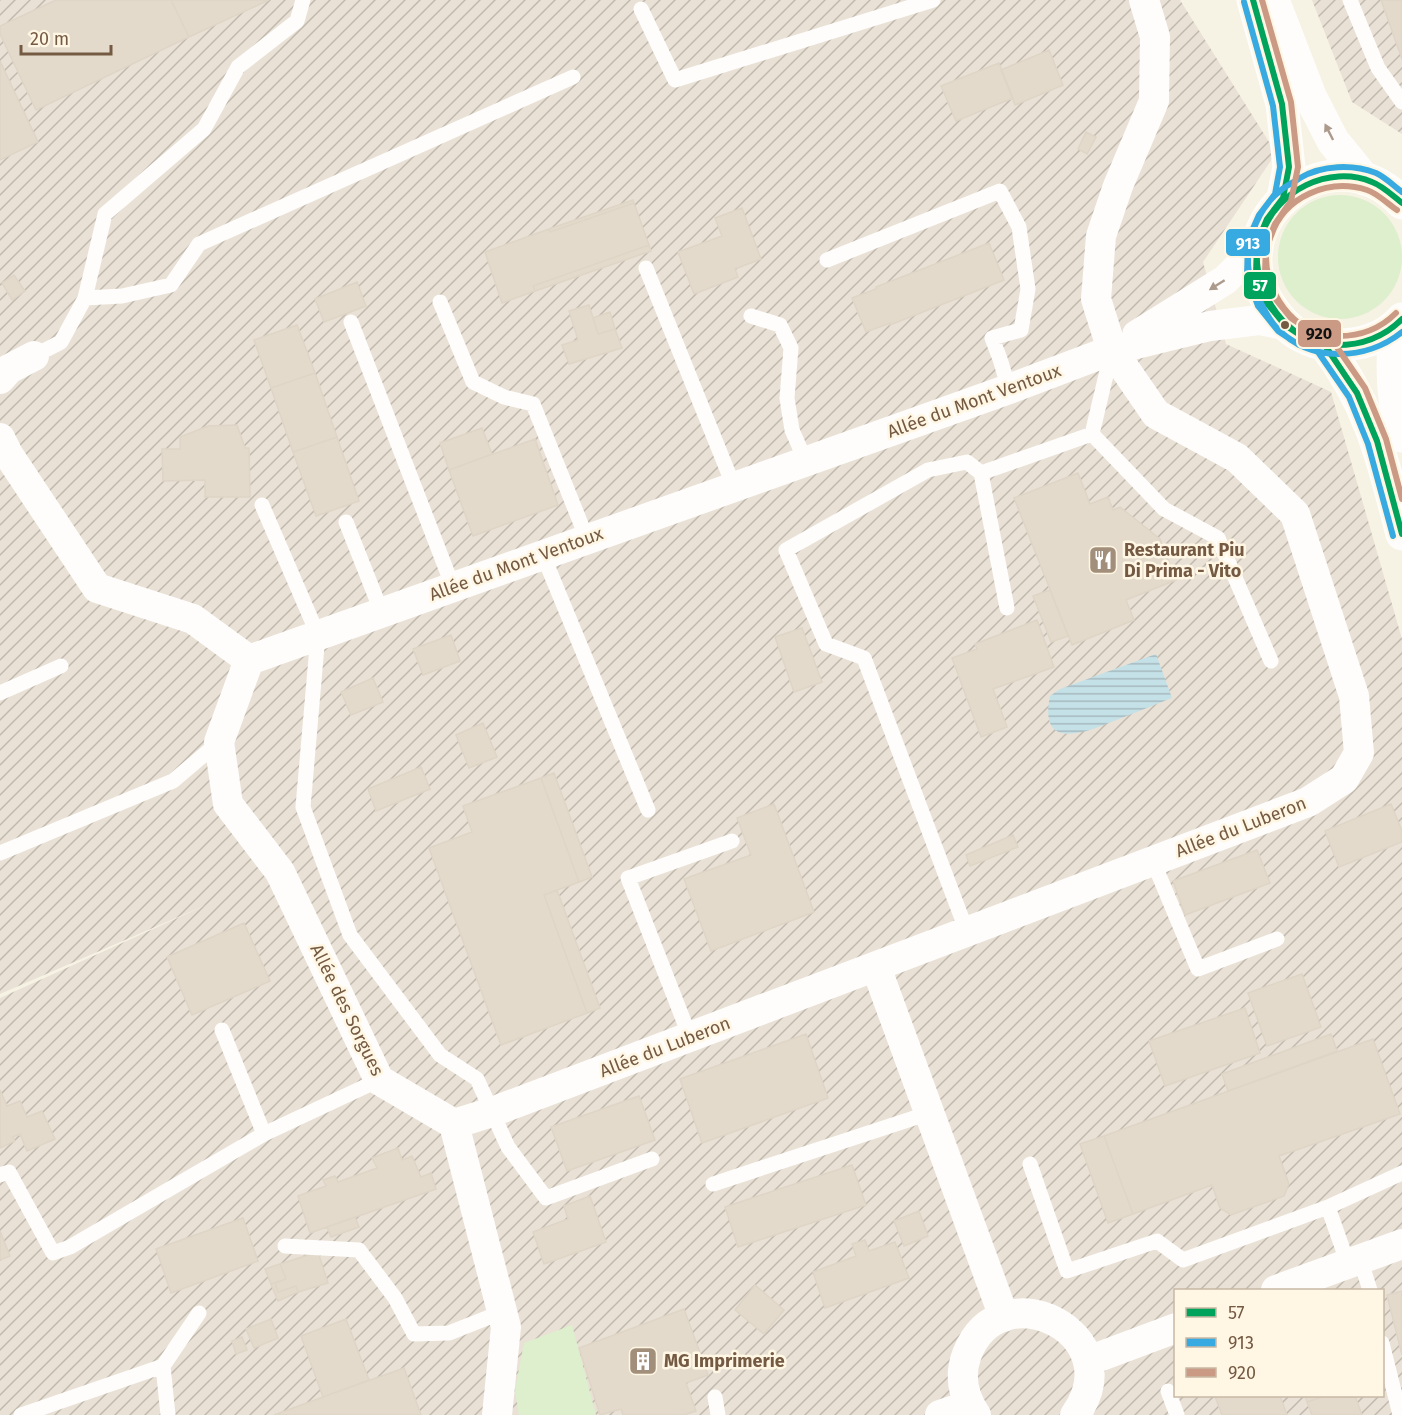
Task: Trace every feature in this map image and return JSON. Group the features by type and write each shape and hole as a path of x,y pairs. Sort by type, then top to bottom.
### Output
{"main road":[{"path":"1253,0 1282,104 1288,167 1283,198"},
{"path":"1273,0 1315,105 1333,141 1364,179"},
{"path":"1400,321 1376,338 1350,345 1324,344 1303,337 1285,325 1266,302 1257,274 1257,243 1267,219 1283,198 1307,182 1335,176 1364,179 1392,192 1402,203"},
{"path":"1400,321 1393,346 1394,384 1402,436"},
{"path":"1324,344 1357,393 1377,441 1402,534"}],"street":[{"name":"Allée du Luberon","path":"454,1124 492,1112 1308,802 1344,779 1359,753 1354,696 1295,514 1237,458 1156,414 1112,350 1096,299 1101,236 1118,186 1154,101 1155,38 1144,0"},
{"name":"Allée du Mont Ventoux","path":"1112,350 1225,280 1257,243"},
{"name":"Allée du Mont Ventoux","path":"249,660 1009,390 1112,350 1210,326 1259,320 1285,325"},
{"path":"0,379 9,369 34,356"},
{"path":"0,438 8,454 97,588 193,619 249,660"},
{"name":"Allée des Sorgues","path":"249,660 219,742 228,804 280,872 378,1080 454,1124"},
{"path":"876,967 1004,1317"},
{"path":"454,1124 506,1327 497,1415"},
{"path":"1279,1289 1402,1244"},
{"path":"940,1415 972,1410 962,1384 963,1363 971,1343 985,1327 1004,1317 1025,1313 1046,1316 1064,1325 1079,1341 1088,1360 1089,1379 1086,1397 1076,1415"},
{"path":"1088,1360 1174,1329"}],"lane":[{"path":"34,356 61,342 85,298 105,214 204,129 238,67 297,21 303,0"},
{"path":"641,9 675,80 933,0"},
{"path":"1350,0 1378,68 1402,102"},
{"path":"85,298 122,296 171,285 199,244 573,77"},
{"path":"827,260 1000,191 1019,227 1028,289 1021,330 992,338 1009,390"},
{"path":"646,268 734,487"},
{"path":"440,302 473,382 504,397 533,404 587,539"},
{"path":"751,316 780,325 791,348 787,398 792,430 806,462"},
{"path":"351,322 453,587"},
{"path":"1092,434 1112,350"},
{"path":"981,473 1092,434"},
{"path":"1092,434 1164,508 1218,538 1271,661"},
{"path":"967,932 864,658 826,644 786,550 928,470 967,462 981,473 1007,608"},
{"path":"262,505 318,635 303,807 350,935 440,1055 477,1079 508,1147 546,1198 652,1159"},
{"path":"346,522 382,612"},
{"path":"543,555 648,810"},
{"path":"0,693 61,666"},
{"path":"0,853 173,781 219,742"},
{"path":"690,1037 628,878 732,841"},
{"path":"1153,861 1198,969 1277,939"},
{"path":"222,1030 264,1134"},
{"path":"0,1175 9,1172 52,1253 70,1247 264,1134 378,1080"},
{"path":"713,1184 929,1113"},
{"path":"1030,1164 1067,1271 1157,1241 1183,1260 1328,1207 1402,1173"},
{"path":"1328,1207 1369,1289"},
{"path":"285,1246 359,1250 395,1299 414,1334 449,1333 502,1312"},
{"path":"21,1415 163,1366 200,1313"},
{"path":"1384,1346 1400,1415"},
{"path":"163,1366 168,1415"},
{"path":"1168,1391 1177,1415"},
{"path":"715,1397 718,1415"}],"shaded area":[{"path":"0,0 1180,0 1276,153 1203,262 1226,344 1331,392 1402,639 1402,1415 0,1415 0,998 213,902 0,994"},
{"path":"1312,0 1402,0 1402,134 1352,102"}],"green space":[{"path":"1340,195 1364,200 1375,205 1384,213 1392,222 1397,233 1402,257 1397,281 1392,292 1384,301 1375,309 1364,314 1340,319 1316,314 1305,309 1296,301 1288,292 1283,281 1278,257 1283,233 1288,222 1296,213 1305,205 1316,200"},
{"path":"572,1325 596,1415 519,1415 515,1390 524,1343"}],"water":[{"path":"1156,654 1172,698 1094,729 1069,734 1059,732 1052,726 1048,714 1050,696 1060,689"}],"building":[{"path":"56,0 171,0 189,37 36,110 0,34 0,26"},
{"path":"171,0 269,0 189,37"},
{"path":"1381,0 1402,0 1402,59"},
{"path":"1049,50 1063,85 1015,105 1001,70"},
{"path":"0,61 38,142 0,160"},
{"path":"999,63 1013,98 956,121 941,86"},
{"path":"1086,132 1096,137 1087,154 1078,149"},
{"path":"633,200 634,203 550,232 549,229"},
{"path":"634,203 649,245 533,286 535,291 502,303 485,252 549,229 550,232"},
{"path":"742,208 761,259 735,269 738,277 694,294 678,252 722,236 715,218"},
{"path":"989,243 1004,280 890,325 890,323 866,332 852,298"},
{"path":"649,245 651,251 535,291 533,286"},
{"path":"14,275 25,291 12,300 2,283"},
{"path":"357,282 366,306 324,322 315,299"},
{"path":"589,305 598,334 615,329 622,348 569,364 562,345 578,340 569,311"},
{"path":"610,312 615,329 598,334 593,318"},
{"path":"297,325 315,373 271,388 254,340"},
{"path":"315,373 337,437 293,452 271,388"},
{"path":"237,425 245,448 249,448 250,497 205,497 205,480 163,481 162,449 180,449 180,437 208,426"},
{"path":"482,428 492,454 449,470 440,443"},
{"path":"337,437 359,501 316,516 293,452"},
{"path":"535,439 558,505 473,536 449,470"},
{"name":"Restaurant Piu Di Prima - Vito","path":"1078,473 1090,504 1108,497 1113,510 1120,507 1160,539 1176,580 1126,600 1134,620 1072,645 1014,498"},
{"path":"1050,590 1068,636 1051,642 1033,596"},
{"path":"1037,620 1054,667 993,689 1007,727 981,737 952,658 977,649 975,644"},
{"path":"802,628 822,682 794,692 775,637"},
{"path":"451,635 460,661 423,675 413,649"},
{"path":"373,678 383,702 351,715 341,692"},
{"path":"483,723 497,757 469,768 456,735"},
{"path":"421,767 430,789 376,811 368,789"},
{"path":"554,773 592,877 579,882 541,778"},
{"path":"541,778 579,882 544,895 587,1013 501,1045 429,848 472,832 463,806"},
{"path":"774,804 814,912 711,951 684,879 751,855 737,818"},
{"path":"1391,804 1402,831 1402,842 1339,867 1325,831"},
{"path":"1013,835 1018,847 970,866 966,855"},
{"path":"1257,850 1270,883 1185,915 1173,881"},
{"path":"557,890 600,1008 587,1013 544,895"},
{"path":"244,923 270,981 192,1015 167,957"},
{"path":"1302,974 1321,1027 1267,1046 1248,993"},
{"path":"1245,1008 1260,1053 1165,1086 1149,1041"},
{"path":"806,1034 828,1098 702,1143 680,1079"},
{"path":"1331,1034 1337,1051 1228,1091 1222,1074"},
{"path":"1373,1039 1400,1114 1279,1156 1289,1184 1284,1196 1231,1215 1220,1208 1212,1185 1133,1214 1104,1136"},
{"path":"0,1090 7,1106 20,1101 27,1117 42,1111 55,1139 27,1151 20,1134 13,1137 15,1141 0,1148"},
{"path":"639,1096 655,1140 567,1171 551,1127"},
{"path":"1104,1136 1133,1214 1108,1223 1080,1144"},
{"path":"398,1148 402,1160 412,1156 421,1177 431,1173 436,1189 310,1233 298,1196 326,1186 323,1180 335,1176 338,1182 377,1168 372,1158"},
{"path":"852,1165 866,1205 738,1247 725,1207"},
{"path":"590,1196 606,1242 544,1264 533,1232 568,1219 564,1206"},
{"path":"919,1211 928,1236 904,1246 894,1221"},
{"path":"355,1217 359,1227 331,1237 327,1227"},
{"path":"243,1218 258,1261 171,1293 156,1249"},
{"path":"0,1231 10,1256 0,1260"},
{"path":"865,1240 869,1251 895,1242 909,1278 825,1308 813,1272 856,1256 852,1244"},
{"path":"318,1252 328,1283 298,1292 296,1286 278,1292 275,1283 286,1279 280,1264"},
{"path":"280,1264 286,1279 271,1284 265,1269"},
{"path":"275,1283 278,1292 296,1286 298,1292 278,1301 271,1284"},
{"path":"755,1285 784,1310 764,1334 735,1310"},
{"path":"1402,1291 1402,1355 1387,1295"},
{"name":"MG Imprimerie","path":"684,1309 708,1375 686,1383 696,1411 684,1415 623,1415 621,1409 600,1415 579,1348"},
{"path":"271,1319 278,1338 254,1348 246,1329"},
{"path":"346,1319 369,1380 323,1397 301,1336"},
{"path":"242,1337 247,1350 236,1354 232,1341"},
{"path":"404,1368 421,1415 274,1415 323,1397"},
{"path":"1215,1397 1280,1397 1287,1415 1222,1415"},
{"path":"1305,1397 1322,1397 1307,1402"},
{"path":"1322,1397 1355,1397 1362,1415 1312,1415 1307,1402"}],"transit line":[{"name":"57","path":"1253,0 1282,104 1289,167 1283,198 1267,219 1257,243 1256,274 1266,302 1285,325 1303,337 1324,344 1357,393 1377,441 1402,534"},
{"name":"920","path":"1262,0 1291,102 1298,167 1291,201 1275,224 1266,245 1265,273 1274,297 1291,318 1307,329 1330,337 1365,388 1386,439 1402,499"},
{"name":"913","path":"1244,2 1273,106 1280,167 1275,194 1259,215 1248,240 1247,276 1258,306 1278,331 1299,345 1318,352 1349,397 1368,444 1393,536"},
{"name":"913","path":"1402,192 1386,179 1367,170 1348,167 1318,170 1300,178 1281,190 1272,199 1258,220 1248,251 1250,278 1270,320 1290,339 1305,347 1338,354 1355,353 1388,342 1402,332"},
{"name":"57","path":"1402,203 1372,182 1356,177 1339,176 1322,179 1306,185 1279,205 1269,219 1257,251 1261,283 1268,299 1276,313 1301,335 1316,342 1332,345 1351,344 1370,340 1395,326 1402,319"},
{"name":"920","path":"1396,313 1375,328 1351,335 1334,336 1306,328 1294,319 1276,295 1270,282 1266,253 1277,222 1286,210 1297,201 1323,189 1338,186 1371,191 1397,210"}],"place":[{"name":"Restaurant Piu Di Prima - Vito","path":"1103,560"},
{"name":"MG Imprimerie","path":"643,1361"}]}
